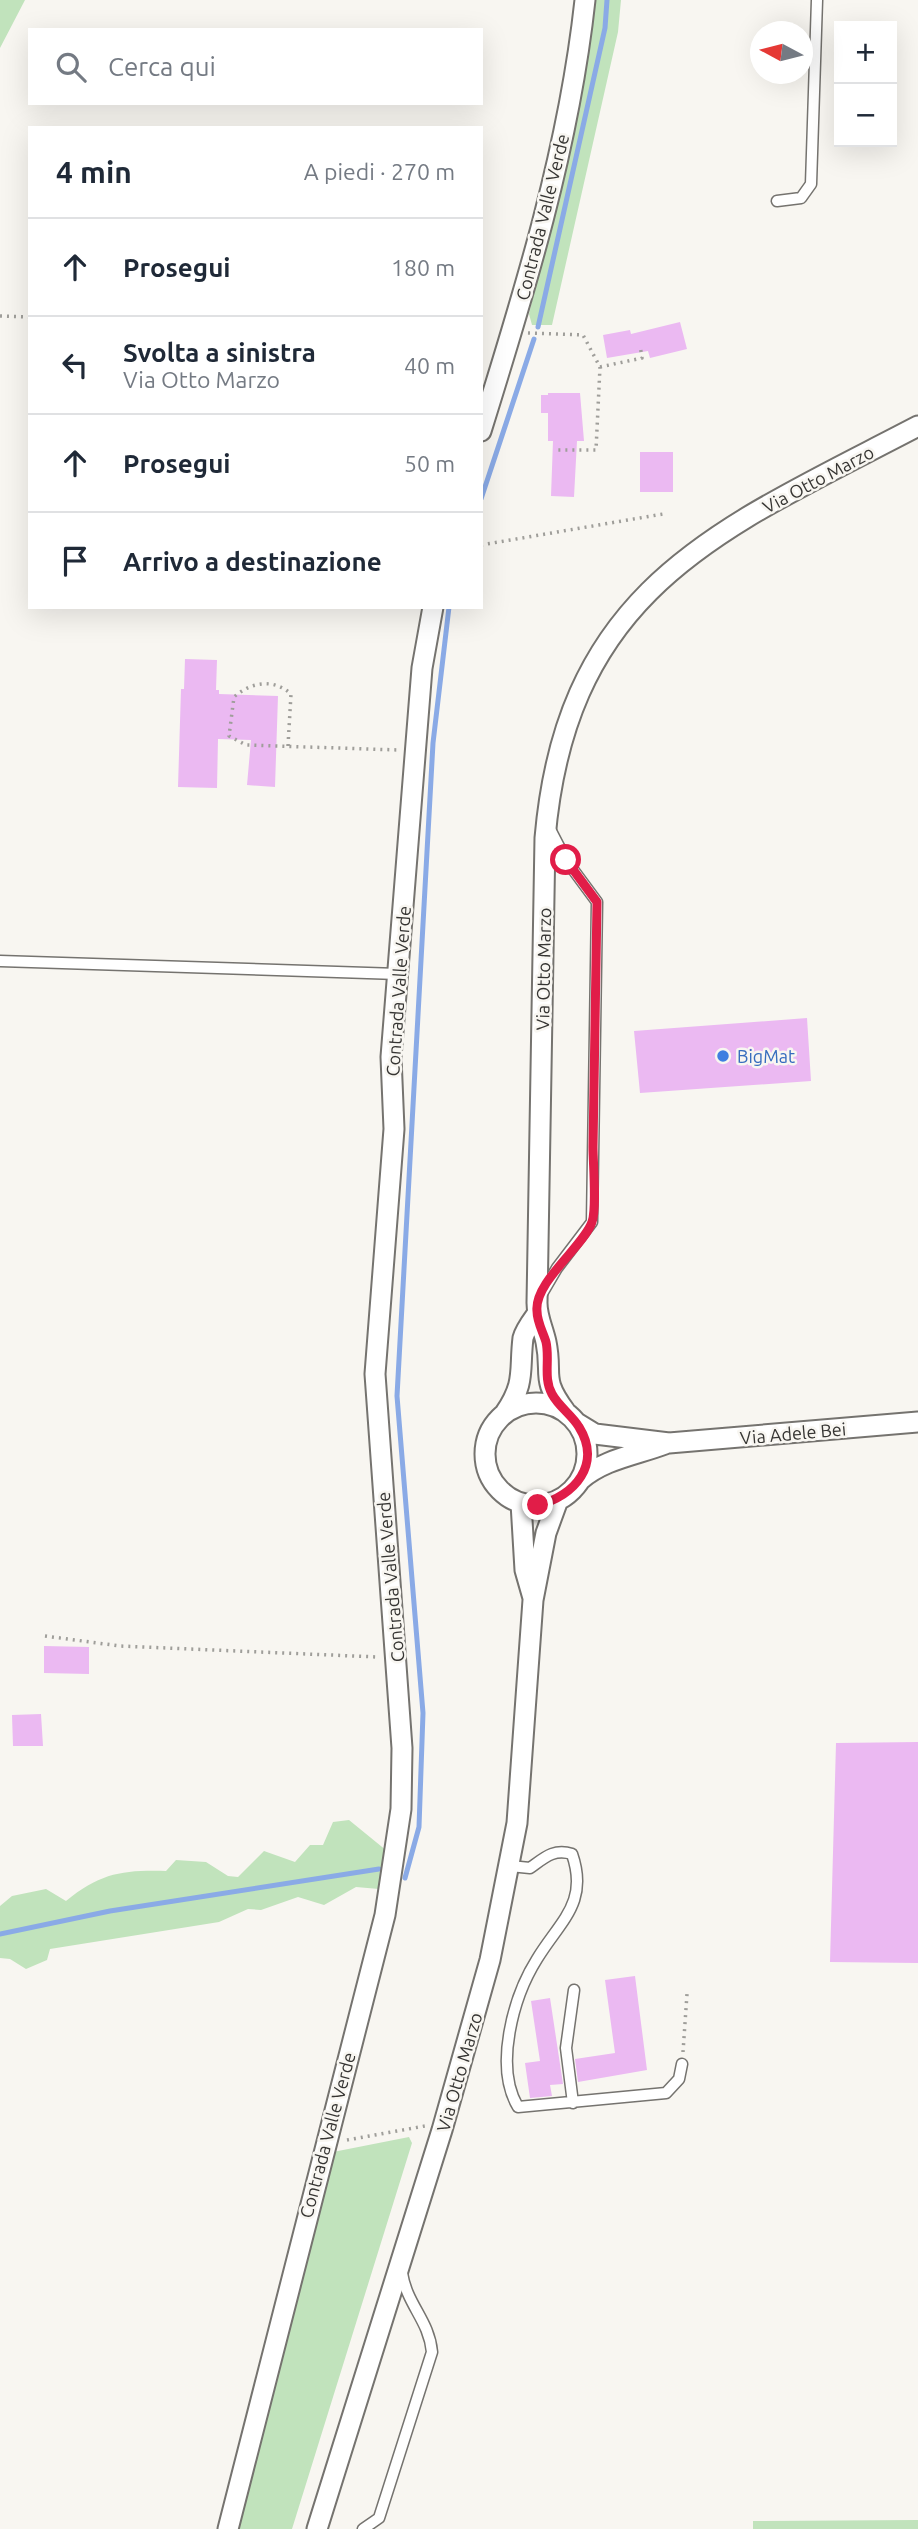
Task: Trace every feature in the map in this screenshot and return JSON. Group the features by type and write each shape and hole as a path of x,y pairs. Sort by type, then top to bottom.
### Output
{"street":[{"name":"Contrada Valle Verde","path":"483,424 551,192 580,47 585,0"},
{"name":"Via Otto Marzo","path":"571,1417 551,1392 546,1373 546,1344 537,1308 547,821 552,774 574,703 600,653 640,599 677,564 737,523 918,426"},
{"name":"Contrada Valle Verde","path":"228,2529 396,1857 402,1748 375,1374 394,1129 391,1057 422,668 433,609"},
{"name":"Via Otto Marzo","path":"505,1413 519,1392 524,1362 523,1336 537,1308"},
{"path":"534,1403 548,1404 595,1434 669,1443 592,1469 558,1500 538,1505 521,1503 505,1494 488,1471 487,1440 495,1423 505,1413 534,1403"},
{"path":"571,1417 584,1436 587,1452 580,1480"},
{"name":"Via Adele Bei","path":"669,1443 918,1422"},
{"name":"Via Otto Marzo","path":"317,2529 443,2130 481,1996 510,1866 522,1780 533,1600 546,1533 558,1500"},
{"name":"Via Otto Marzo","path":"521,1503 525,1570 533,1600"}],"lane":[{"path":"777,201 801,198 811,184 817,0"},
{"path":"537,1308 557,1268 592,1222 597,902 566,860 547,821"},
{"path":"0,961 398,974"},
{"path":"510,1866 530,1868 550,1853 562,1850 572,1854 577,1868 575,1901 527,1977 505,2060 509,2093 518,2107 573,2104 666,2093 679,2079 682,2064"},
{"path":"573,2104 566,2048 574,1990"},
{"path":"363,2529 379,2518 432,2352 430,2331 411,2303 404,2286 401,2263"}],"path":[{"path":"0,316 28,317"},
{"path":"534,334 583,335 600,367 596,450 556,450"},
{"path":"600,367 642,358 640,345"},
{"path":"483,545 663,514"},
{"path":"288,746 291,694 282,686 262,683 245,686 234,697 229,736 246,745 288,746 384,747 415,751"},
{"path":"45,1636 120,1646 396,1658"},
{"path":"682,2064 687,1994"},
{"path":"324,2145 421,2124 443,2130"}],"green space":[{"path":"0,0 25,0 0,48"},
{"path":"596,0 621,0 618,32 552,325 532,325 529,314 582,90"},
{"path":"349,1820 387,1851 379,1889 356,1887 324,1905 298,1897 261,1910 248,1909 219,1922 50,1949 47,1960 26,1969 10,1959 0,1958 0,1906 12,1896 46,1889 66,1901 101,1879 137,1871 166,1871 176,1860 206,1862 228,1876 238,1877 264,1851 295,1862 310,1845 323,1845 333,1822"},
{"path":"409,2137 412,2143 292,2529 237,2529 333,2152"},
{"path":"918,2520 918,2529 753,2529 753,2521"}],"building":[{"path":"680,322 687,349 650,358 648,351 607,358 603,335 630,330 631,334"},
{"path":"580,393 584,441 577,441 574,497 551,496 553,441 548,441 548,413 541,413 541,395"},
{"path":"640,452 673,452 673,492 640,492"},
{"path":"185,659 217,660 216,690 219,690 219,694 278,696 275,787 247,785 251,740 218,739 217,788 178,787 181,689 184,689"},
{"name":"BigMat","path":"807,1018 811,1081 640,1093 634,1031"},
{"path":"44,1646 89,1647 89,1674 44,1673"},
{"path":"41,1714 43,1746 13,1746 12,1715"},
{"path":"918,1742 918,1963 830,1962 836,1743"},
{"path":"635,1976 647,2070 578,2082 575,2059 615,2053 605,1980"},
{"path":"550,1998 563,2084 550,2085 552,2096 530,2098 525,2063 540,2061 531,2001"}],"waterway":[{"path":"538,327 605,28 607,0"},
{"path":"483,493 534,339"},
{"path":"405,1878 419,1827 423,1713 397,1396 433,743 449,609"},
{"path":"0,1934 110,1911 379,1869"}],"place":[{"name":"BigMat","path":"723,1056"}],"route":[{"path":"538,1505 558,1500 571,1491 585,1468 587,1452 584,1436 577,1423 565,1412 551,1392 546,1373 546,1344 537,1314 537,1303 557,1268 592,1222 597,902 566,860"}]}
